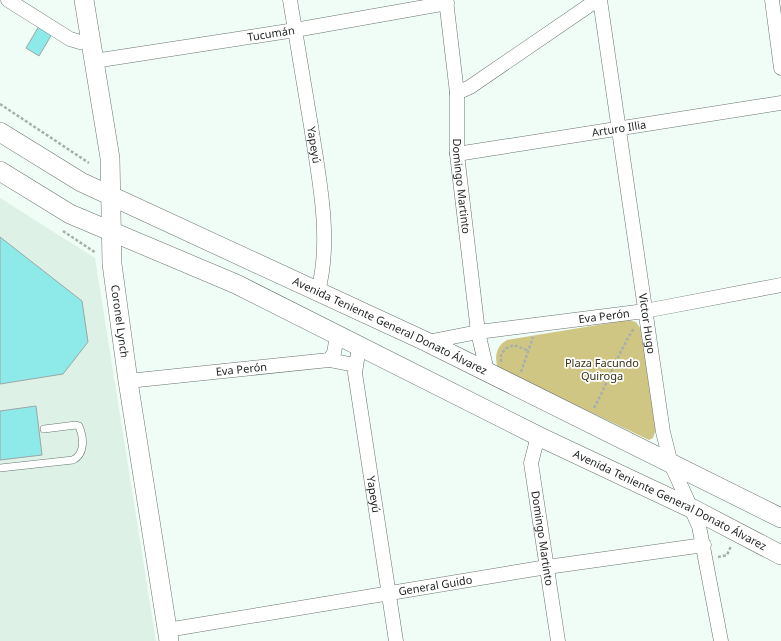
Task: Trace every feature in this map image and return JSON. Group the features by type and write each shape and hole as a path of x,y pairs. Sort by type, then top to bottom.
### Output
{"main road":[{"name":"Coronel Lynch","path":"84,0 110,158 112,264 128,381 168,636"},
{"name":"Avenida Teniente General Donato Álvarez","path":"0,132 81,182 154,214 427,342 781,518"},
{"name":"Avenida Teniente General Donato Álvarez","path":"0,171 70,214 236,284 538,436 693,509 781,555"}],"street":[{"path":"8,0 70,39 80,42 91,40"},
{"name":"Yapeyú","path":"290,0 320,184 324,259 318,291"},
{"path":"457,93 470,87 598,0"},
{"name":"Victor Hugo","path":"598,0 619,127 663,432 671,464 693,509 704,545 721,641"},
{"path":"772,0 781,68"},
{"name":"Tucumán","path":"94,61 295,30 447,1"},
{"name":"Domingo Martinto","path":"447,1 457,93 457,154 478,332 487,371"},
{"name":"Arturo Illia","path":"457,154 619,127 781,103"},
{"name":"Eva Perón","path":"427,342 478,332 645,311 781,285"},
{"path":"329,360 334,353 337,336"},
{"name":"Yapeyú","path":"359,347 355,365 396,641"},
{"name":"Eva Perón","path":"128,381 329,360 355,365"},
{"name":"Domingo Martinto","path":"538,436 531,463 558,641"},
{"name":"General Guido","path":"168,636 389,594 547,567 704,545"}],"lane":[{"path":"0,468 73,460 78,458 83,448 79,426 76,425 44,429"}],"path":[{"path":"0,104 89,162"},
{"path":"594,409 609,381 625,342 645,311"},
{"path":"520,375 533,337"}],"shaded area":[{"path":"0,198 95,258 156,641 0,641"}],"green space":[{"name":"Plaza Facundo Quiroga","path":"628,320 636,322 641,329 656,429 653,438 649,440 498,368 496,360 497,352 500,345 507,340"}],"building":[{"path":"39,26 52,34 39,56 26,48"},
{"path":"0,237 82,301 88,342 63,374 0,384"},
{"path":"36,406 42,455 0,460 0,411"}]}
